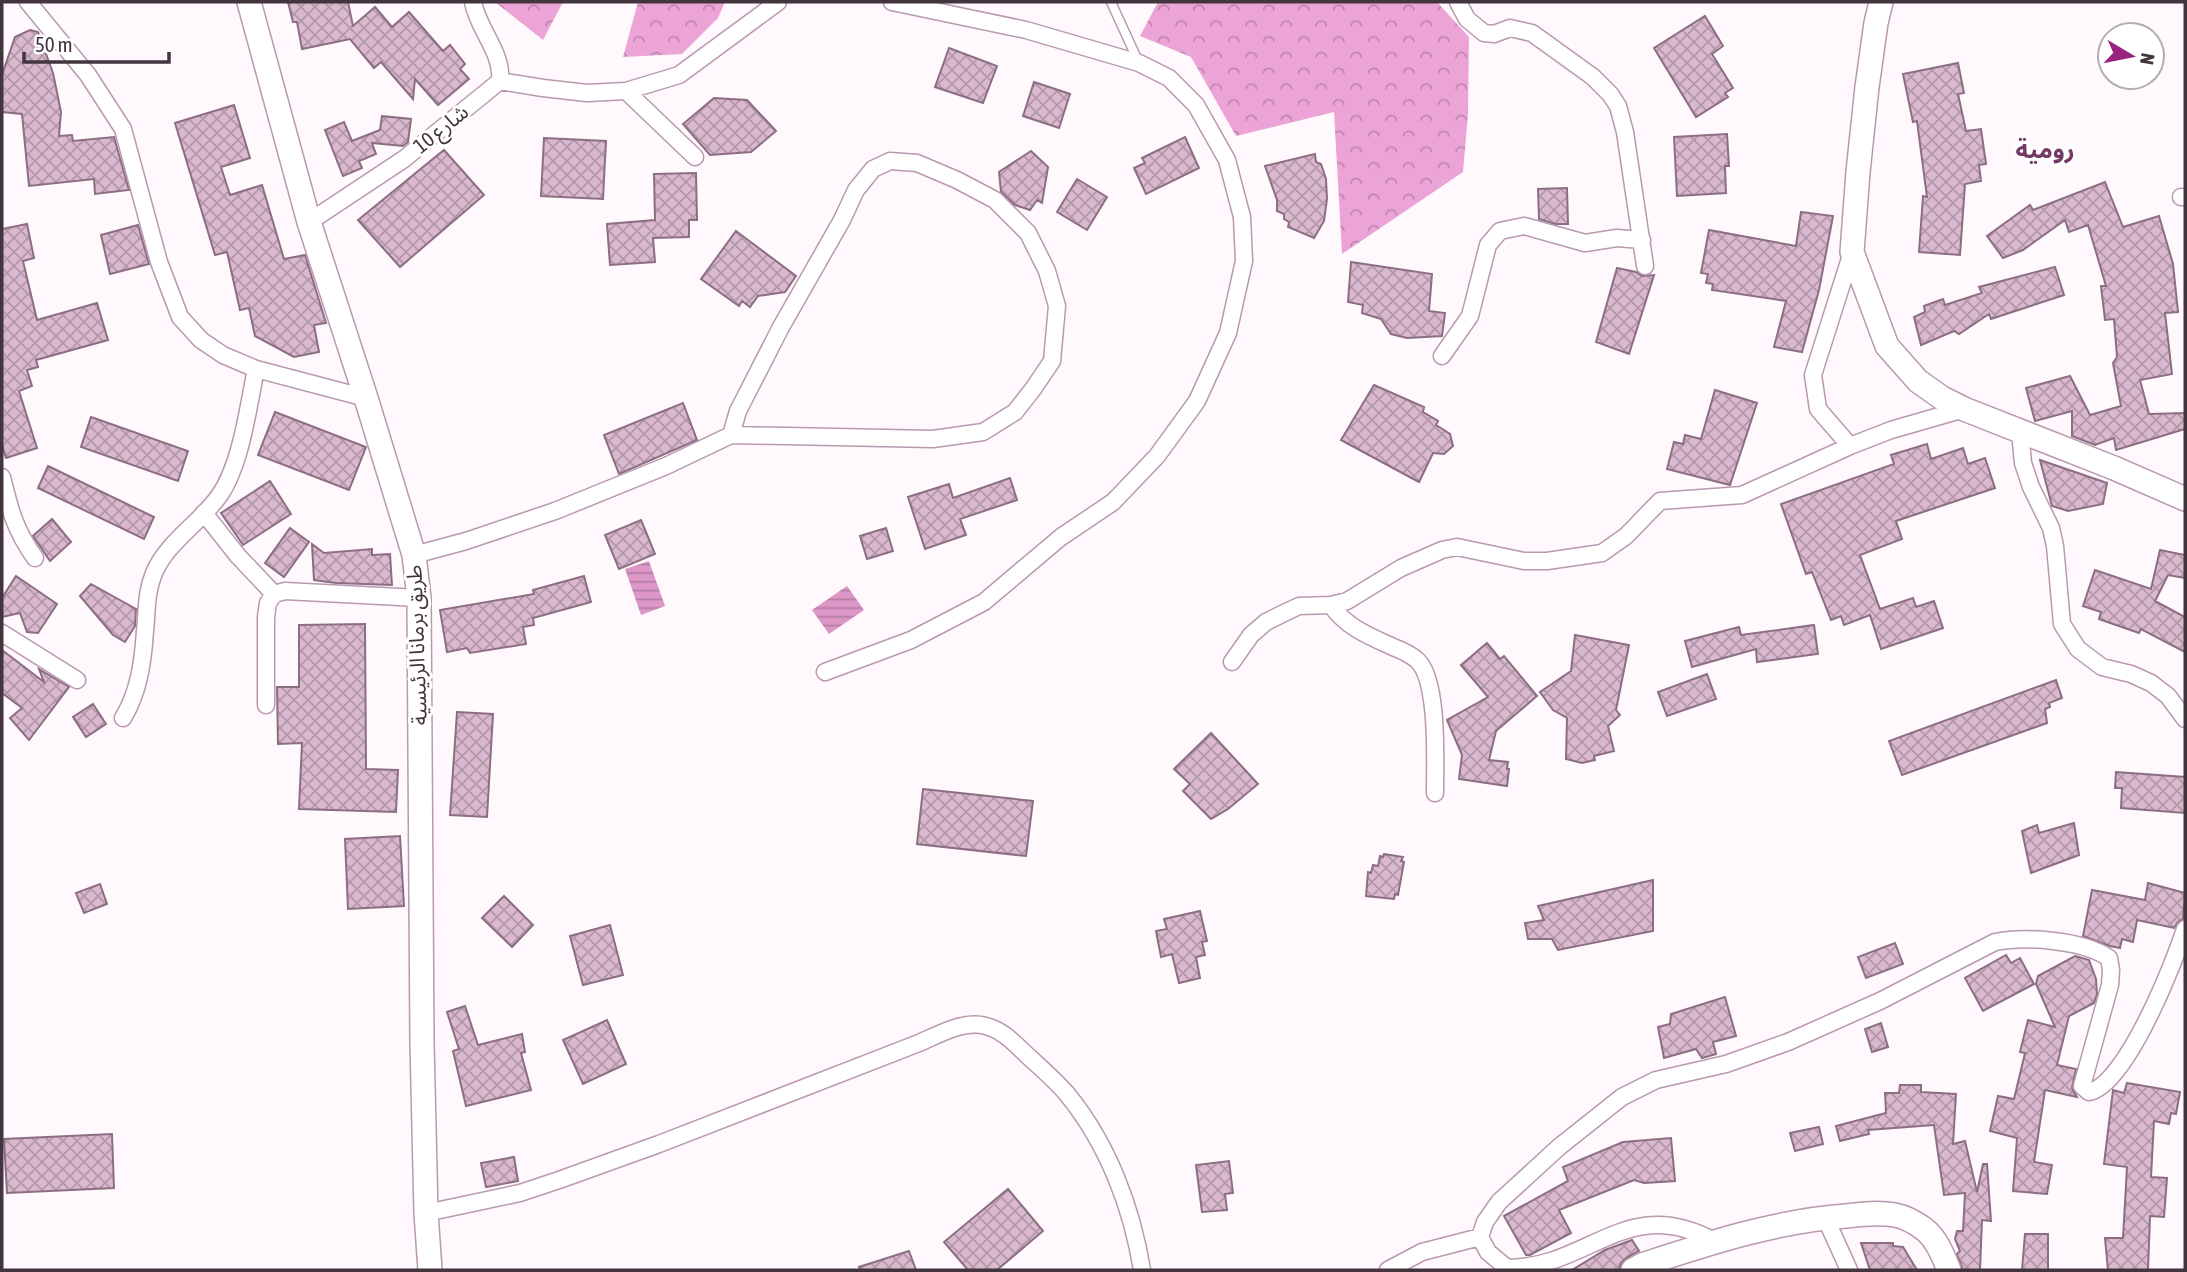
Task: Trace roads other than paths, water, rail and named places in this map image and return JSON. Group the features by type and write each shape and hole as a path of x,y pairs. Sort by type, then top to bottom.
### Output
{"street":[{"path":"28,2 88,75 123,129 159,262 180,317 201,340 223,355 256,369 366,398"},
{"name":"طريق برمانا الرئيسية","path":"249,2 309,222 414,555 419,598 422,1016 426,1213 430,1270"},
{"path":"473,2 474,11 498,58 500,81 587,93 626,91 679,75 778,2"},
{"path":"825,672 911,640 984,601 1061,537 1113,502 1157,456 1197,401 1228,333 1244,261 1242,217 1227,160 1196,105 1169,78 1139,63 1026,30 891,2"},
{"path":"1458,2 1467,19 1484,33 1494,34 1510,28 1532,33 1593,77 1610,94 1623,118 1645,266"},
{"path":"1850,446 1818,409 1813,375 1852,252 1867,87 1881,2"},
{"name":"شارع 10","path":"309,222 404,159 500,81"},
{"path":"626,91 695,157"},
{"path":"414,555 466,541 555,511 666,466 731,435 933,439 983,432 1015,412 1052,361 1057,306 1047,271 1028,233 995,200 917,163 890,161 873,169 856,190 842,220 781,327 738,411 731,435"},
{"path":"1441,356 1470,316 1488,245 1500,231 1524,226 1586,243 1617,238 1642,240"},
{"path":"1852,252 1888,346 1918,381 1964,409 2115,468 2185,499"},
{"path":"123,718 135,695 142,663 146,597 154,572 169,550 222,492 234,468 256,369"},
{"path":"1232,662 1251,635 1266,622 1299,606 1331,605 1347,601 1401,568 1442,550 1457,547 1524,561 1547,561 1602,553 1626,536 1660,501 1742,495 1891,430 1964,409"},
{"path":"2020,432 2023,463 2031,487 2052,528 2062,624 2078,649 2102,667 2131,674 2151,683 2168,696 2185,719"},
{"path":"2,477 13,520 34,558"},
{"path":"204,513 238,556 274,594"},
{"path":"266,705 266,617 268,603 274,594 285,591 419,598"},
{"path":"1331,605 1339,617 1357,631 1418,661 1428,679 1433,707 1435,793"},
{"path":"2,633 77,680"},
{"path":"1714,1241 1694,1230 1672,1224 1650,1224 1628,1228 1553,1262 1507,1268 1488,1252 1480,1237 1485,1222 1499,1202 1559,1147 1622,1097 1656,1080 1726,1064 1788,1042 1880,1001 1995,942 2015,938 2035,939 2097,950 2109,958 2110,985 2082,1086 2089,1092 2098,1089 2121,1063 2144,1026 2166,980 2185,929"},
{"path":"426,1213 520,1193 659,1144 952,1029 967,1025 985,1026 1003,1033 1057,1084 1094,1134 1118,1184 1137,1235 1142,1270"},
{"path":"1633,1270 1714,1241 1777,1225 1825,1217 1871,1214 1896,1216 1925,1230 1937,1244 1950,1270"},
{"path":"1825,1217 1849,1270"},
{"path":"1388,1270 1422,1252 1480,1237"}],"lane":[{"path":"1111,2 1139,63"}],"district":[{"name":"رومية","path":"2045,150"}]}
